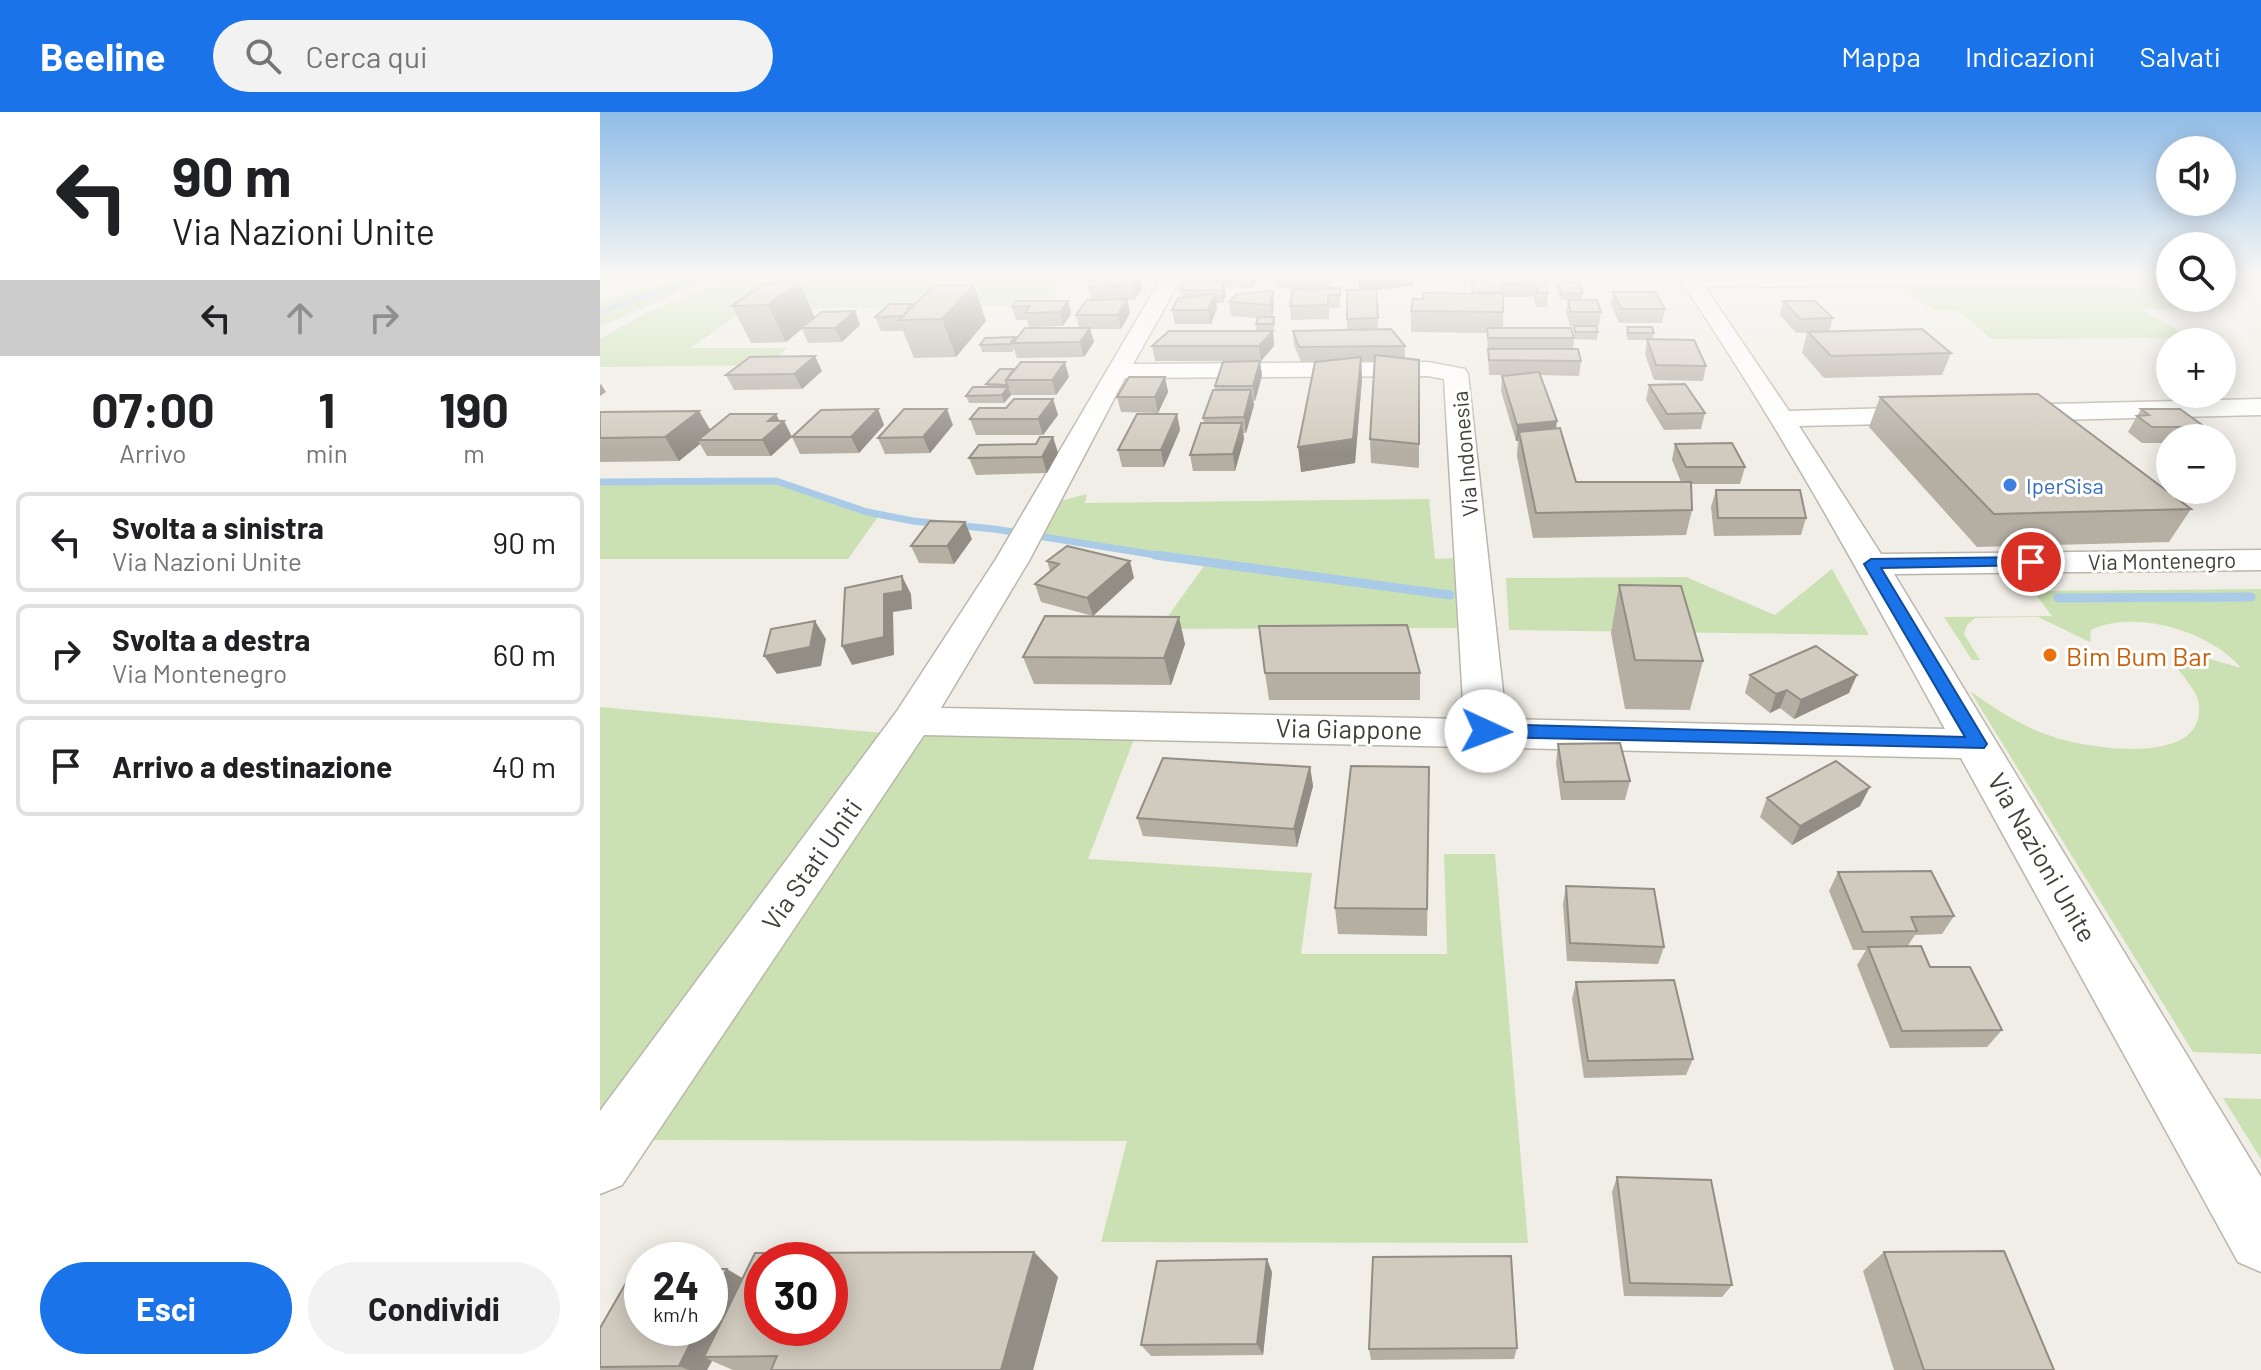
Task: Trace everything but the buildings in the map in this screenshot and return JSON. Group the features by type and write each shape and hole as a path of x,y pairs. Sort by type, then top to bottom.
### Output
{"street":[{"path":"1117,371 1138,336"},
{"name":"Via Nazioni Unite","path":"1730,336 1978,744 2261,1239"},
{"name":"Via Indonesia","path":"1117,371 1428,369 1456,374 1486,731"},
{"name":"Via Stati Uniti","path":"600,1163 912,721 1042,510 1117,371"},
{"path":"1985,413 2261,407"},
{"path":"1781,419 1954,414"},
{"name":"Via Montenegro","path":"1871,564 2261,560"},
{"name":"Via Giappone","path":"912,721 1978,744"}],"green space":[{"path":"606,336 708,336 690,348 787,348 768,365 600,367 600,339"},
{"path":"1987,336 2156,336 2156,338 1991,339"},
{"path":"776,481 880,514 848,559 600,559 600,482"},
{"path":"1087,494 1085,503 1429,499 1435,559 1455,558 1457,628 1159,629 1206,563 1040,535 1056,502"},
{"path":"1832,569 1869,635 1509,630 1506,578 1686,577 1775,615"},
{"path":"2261,589 2261,1054 2193,1052 1970,691 1999,711 2051,736 2089,745 2139,749 2183,739 2195,726 2198,701 2178,669 2181,661 2203,657 2241,668 2211,644 2171,627 2150,623 2109,624 2091,630 2090,642 2038,617 1975,618 1967,625 1964,634 1980,660 1972,660 1944,617 2052,616 2033,591"},
{"path":"600,707 883,733 600,1125"},
{"path":"913,733 1136,734 1088,859 1312,873 1301,954 1447,954 1444,854 1495,854 1528,1243 1101,1242 1127,1141 646,1140"},
{"path":"2223,1098 2261,1099 2261,1159"}],"waterway":[{"path":"600,482 776,481 867,512 913,521 994,529 1159,555"},
{"path":"1159,555 1450,595"},
{"path":"1159,555 1168,557"},
{"path":"2058,598 2251,597"}],"place":[{"name":"IperSisa","path":"2010,485"},
{"name":"Bim Bum Bar","path":"2050,655"}],"route":[{"path":"1486,731 1978,744 1871,564 2031,562"}]}
